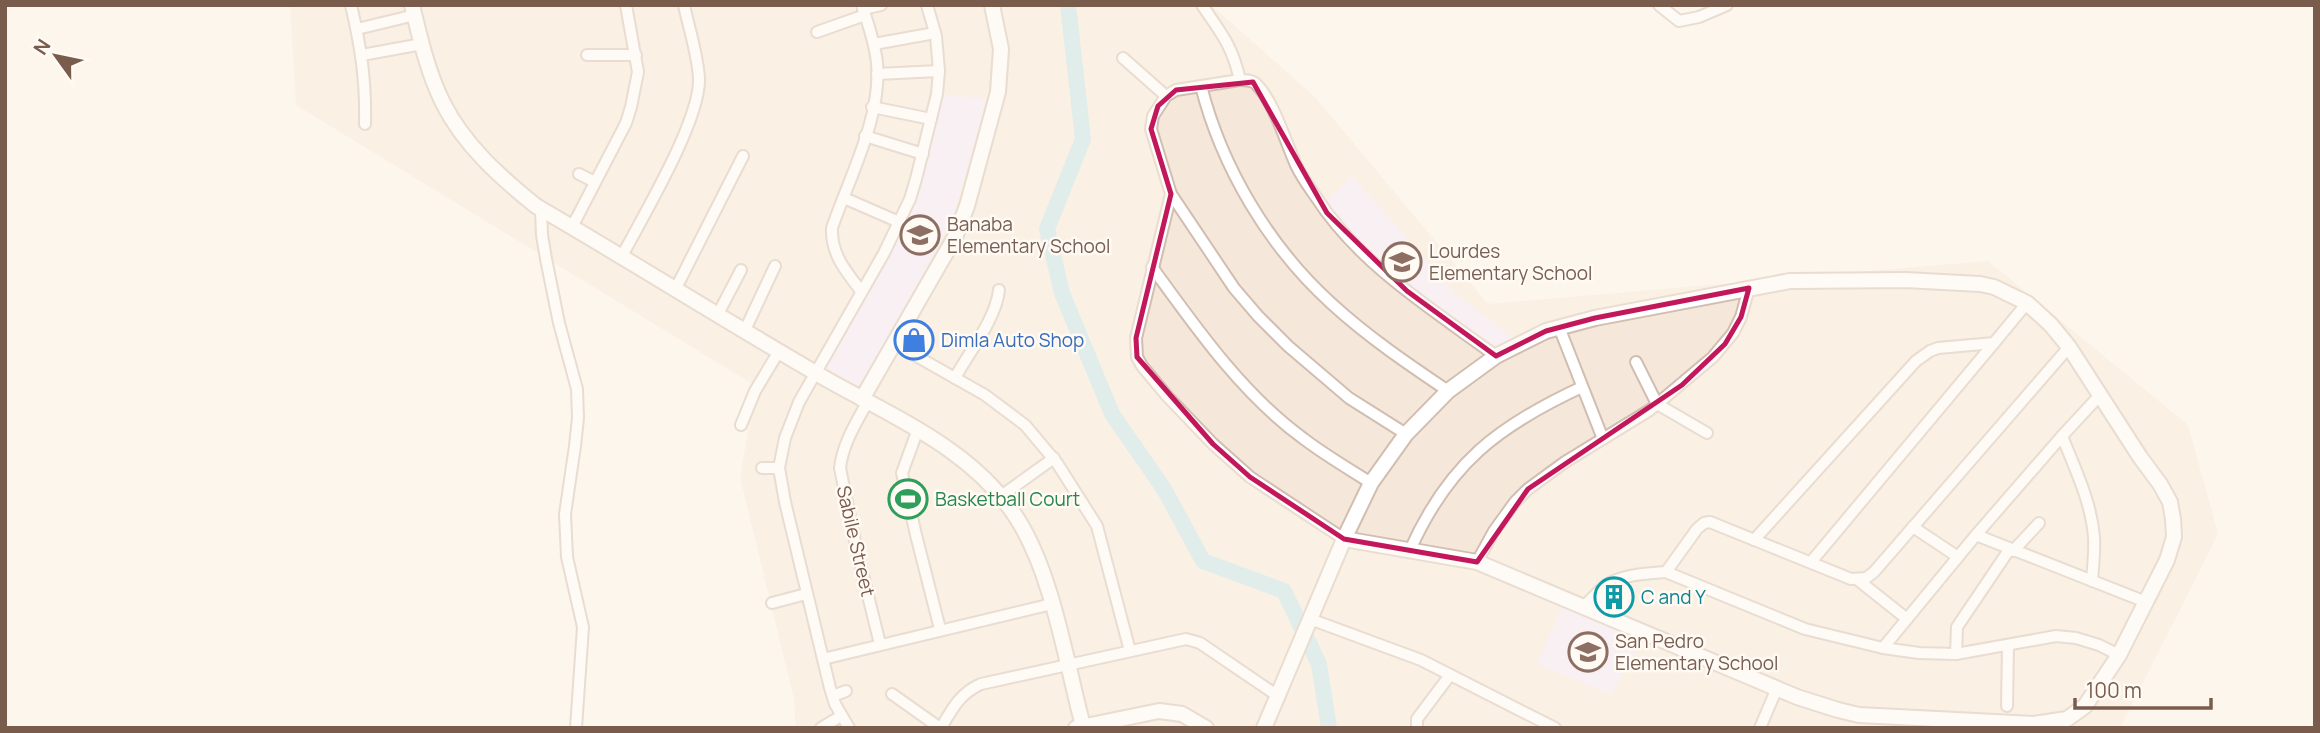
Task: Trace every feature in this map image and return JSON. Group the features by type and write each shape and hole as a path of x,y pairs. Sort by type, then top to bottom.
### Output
{"street":[{"path":"351,5 366,86 365,124"},
{"path":"572,227 626,123 631,107 638,72 626,5"},
{"path":"622,256 682,139 697,99 697,64 684,5"},
{"path":"817,32 881,5"},
{"path":"849,728 833,696 823,659 779,468 785,438 799,402 884,253 913,189 931,119 939,71 935,33 927,5"},
{"path":"865,400 955,237 967,206 998,92 1001,49 992,5"},
{"path":"1202,5 1235,56 1240,79"},
{"path":"1659,5 1679,21 1699,17 1727,5"},
{"path":"357,29 414,10 422,44 443,103 469,142 500,177 541,209 814,373 918,429 974,469 1001,496 1018,520 1034,552 1052,604 1081,727 1159,711 1182,714 1206,728"},
{"path":"861,291 843,267 832,246 832,228 852,180 865,136 877,74 874,44 864,10"},
{"path":"874,44 935,33"},
{"path":"362,55 422,44"},
{"path":"587,55 636,55"},
{"path":"1123,58 1166,96"},
{"path":"877,74 939,71"},
{"path":"1406,434 1349,398 1289,346 1258,316 1226,277 1171,194 1151,129 1153,116 1166,96 1176,90 1240,79 1256,84 1273,109 1297,168 1327,214 1364,255 1407,291 1496,356"},
{"path":"1201,86 1208,114 1231,168 1247,197 1293,263 1331,303 1378,343 1448,391"},
{"path":"872,107 931,119"},
{"path":"865,136 923,154"},
{"path":"676,288 743,156"},
{"path":"579,174 595,182"},
{"path":"1171,194 1136,338 1137,357 1167,396 1213,444 1250,477 1344,539 1477,562 1777,688 1838,710 1859,715 1999,725 2051,723 2075,715 2085,706 2119,655 2167,560 2174,537 2170,502 2069,347 2051,325 2027,303 1994,287 1980,284 1790,281 1595,318 1546,331 1496,356 1448,391 1406,434 1371,483 1344,539 1264,728"},
{"path":"844,198 899,222"},
{"path":"541,209 546,259 559,323 577,389 575,446 565,514 567,558 583,627 576,728"},
{"path":"745,330 775,267"},
{"path":"1152,267 1208,344 1241,382 1303,439 1371,483"},
{"path":"718,314 741,270"},
{"path":"1477,562 1494,531 1528,489 1565,461 1657,404 1725,344 1741,317 1749,288"},
{"path":"955,378 989,319 999,290"},
{"path":"1811,562 2027,303"},
{"path":"1559,327 1603,439"},
{"path":"1754,540 1916,361 1938,348 1994,343"},
{"path":"895,344 985,395 1025,425 1054,458 1097,526 1130,651"},
{"path":"1666,572 1697,529 1704,523 1716,523 1850,579 1866,578 2069,347"},
{"path":"741,425 755,391 779,351"},
{"path":"1636,362 1657,404 1707,433"},
{"path":"1410,550 1423,522 1443,490 1494,435 1540,407 1582,387"},
{"path":"1883,648 1976,535 2100,395"},
{"name":"Sabile Street","path":"865,400 841,455 841,476 880,644"},
{"path":"918,429 902,472 940,629"},
{"path":"2062,436 2091,515 2094,538 2092,581"},
{"path":"1001,496 1054,458"},
{"path":"762,468 779,468"},
{"path":"1956,654 1957,627 2011,551 2039,523"},
{"path":"1913,527 1958,557"},
{"path":"1976,535 2146,602"},
{"path":"1584,606 1606,585 1616,580 1666,572 1805,629 1883,648 1956,654 2056,636 2099,645 2119,655"},
{"path":"1858,580 1907,619"},
{"path":"772,603 806,594"},
{"path":"823,659 1052,604"},
{"path":"1309,623 1421,660 1555,728"},
{"path":"892,694 940,728 959,698 967,690 981,684 1191,639 1278,695"},
{"path":"2007,706 2008,645"},
{"path":"1417,728 1417,719 1450,675"},
{"path":"1760,728 1777,688"},
{"path":"833,696 846,691"},
{"path":"821,728 841,716"}],"highlighted area":[{"path":"1253,82 1327,213 1407,291 1496,356 1546,331 1595,318 1749,288 1741,317 1725,344 1682,385 1528,489 1477,562 1344,539 1250,477 1213,444 1137,357 1136,338 1171,194 1151,129 1158,106 1176,90"}],"shaded area":[{"path":"290,5 1211,5 1314,96 1488,304 1988,261 2188,425 2218,534 2120,728 796,728 794,699 740,477 756,386 296,105"},
{"name":"Banaba Elementary School","path":"942,95 986,99 952,221 860,387 823,366 917,188"},
{"name":"Lourdes Elementary School","path":"1352,176 1456,294 1513,338 1495,349 1390,275 1361,249 1325,203"},
{"name":"San Pedro Elementary School","path":"1562,607 1641,640 1612,695 1537,664"}],"waterway":[{"path":"1068,5 1083,139 1047,229 1062,293 1112,414 1164,489 1203,561 1284,591 1319,664 1329,728"}],"place":[{"name":"Banaba Elementary School","path":"920,235"},
{"name":"Lourdes Elementary School","path":"1402,262"},
{"name":"Dimla Auto Shop","path":"914,340"},
{"name":"Basketball Court","path":"908,499"},
{"name":"C and Y","path":"1614,597"},
{"name":"San Pedro Elementary School","path":"1588,652"}]}
